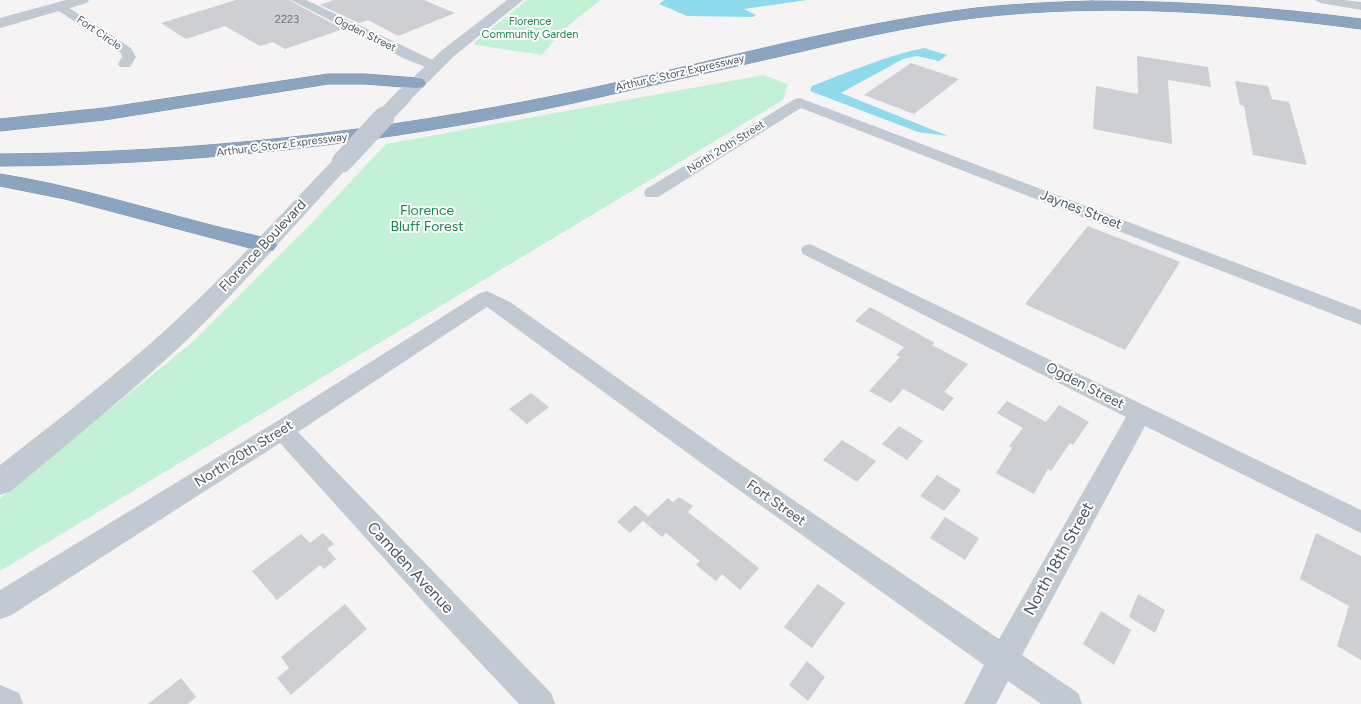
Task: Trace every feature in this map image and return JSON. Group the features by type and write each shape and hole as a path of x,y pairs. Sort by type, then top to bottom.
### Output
{"highway":[{"name":"Arthur C Storz Expressway","path":"0,144 129,144 316,130 414,116 547,91 886,17 934,9 1022,0"},
{"path":"1198,0 1280,6 1361,16"},
{"name":"Arthur C Storz Expressway","path":"0,160 109,159 221,153 401,130 538,105 916,21 1006,10 1083,5 1172,6 1278,14 1361,24"},
{"path":"0,125 104,114 328,79 365,79 411,89"},
{"path":"0,180 35,185 113,203 238,239 265,244"}],"street":[{"path":"0,23 56,3 82,0"},
{"name":"Ogden Street","path":"297,0 434,66"},
{"name":"Florence Boulevard","path":"0,482 118,386 174,337 434,66 478,28 516,0"},
{"path":"1321,0 1361,6"},
{"name":"Fort Circle","path":"56,3 126,51 129,57 125,64"},
{"name":"North 20th Street","path":"652,193 800,102"},
{"name":"Jaynes Street","path":"800,102 1361,318"},
{"name":"Ogden Street","path":"810,250 1361,522"},
{"name":"North 20th Street","path":"0,606 282,430 487,298"},
{"name":"Fort Street","path":"487,298 503,307 591,372 891,584 1067,704"},
{"name":"North 18th Street","path":"979,704 1140,413"},
{"name":"Camden Avenue","path":"282,430 540,704"},
{"path":"0,700 8,704"}],"green space":[{"name":"Florence Community Garden","path":"527,0 600,0 561,32 542,55 476,45 474,43"},
{"name":"Florence Bluff Forest","path":"763,75 788,84 783,100 0,571 0,498 194,341 305,230 386,144"}],"water":[{"path":"664,0 807,0 744,9 756,15 753,17 687,16 659,4"},
{"path":"924,48 947,55 939,61 917,56 903,59 841,93 948,136 918,132 810,91 812,86 853,70 896,55"}],"building":[{"path":"236,0 289,0 343,29 285,49 273,42 260,46 225,26 186,39 161,23"},
{"path":"333,0 424,0 455,13 398,36 368,20 359,23 320,5"},
{"path":"1137,56 1208,67 1211,87 1168,80 1172,144 1093,129 1096,86 1138,94"},
{"path":"911,63 959,79 914,114 864,95"},
{"path":"1235,81 1268,86 1272,99 1289,102 1307,165 1253,155 1244,106 1240,105"},
{"path":"1088,226 1180,262 1125,350 1025,304"},
{"path":"870,307 935,343 932,345 968,364 944,392 954,398 943,411 903,389 891,403 869,391 900,357 896,355 904,347 855,321"},
{"path":"531,393 549,407 527,424 509,409"},
{"path":"1007,401 1046,422 1059,405 1089,422 1073,445 1070,443 1051,471 1048,469 1034,494 996,473 1012,448 1009,446 1023,428 997,413"},
{"path":"899,426 923,441 907,460 882,444"},
{"path":"842,440 876,461 857,482 823,460"},
{"path":"937,475 961,490 944,511 920,496"},
{"path":"679,497 693,506 688,512 759,568 740,590 722,574 716,581 696,565 700,561 666,533 662,537 643,521 668,498 673,502"},
{"path":"635,505 648,516 630,533 617,522"},
{"path":"945,517 979,538 965,560 930,538"},
{"path":"323,533 334,544 327,549 336,559 324,569 320,565 277,600 252,571 301,534 310,543"},
{"path":"1316,533 1361,556 1361,660 1337,646 1349,606 1300,579"},
{"path":"818,584 845,603 812,648 784,627"},
{"path":"1138,594 1165,610 1155,633 1129,617"},
{"path":"345,604 367,629 291,695 277,678 289,668 281,657"},
{"path":"1101,611 1131,630 1114,665 1083,644"},
{"path":"807,661 825,677 808,701 789,685"},
{"path":"181,678 196,697 188,704 148,704"}]}
